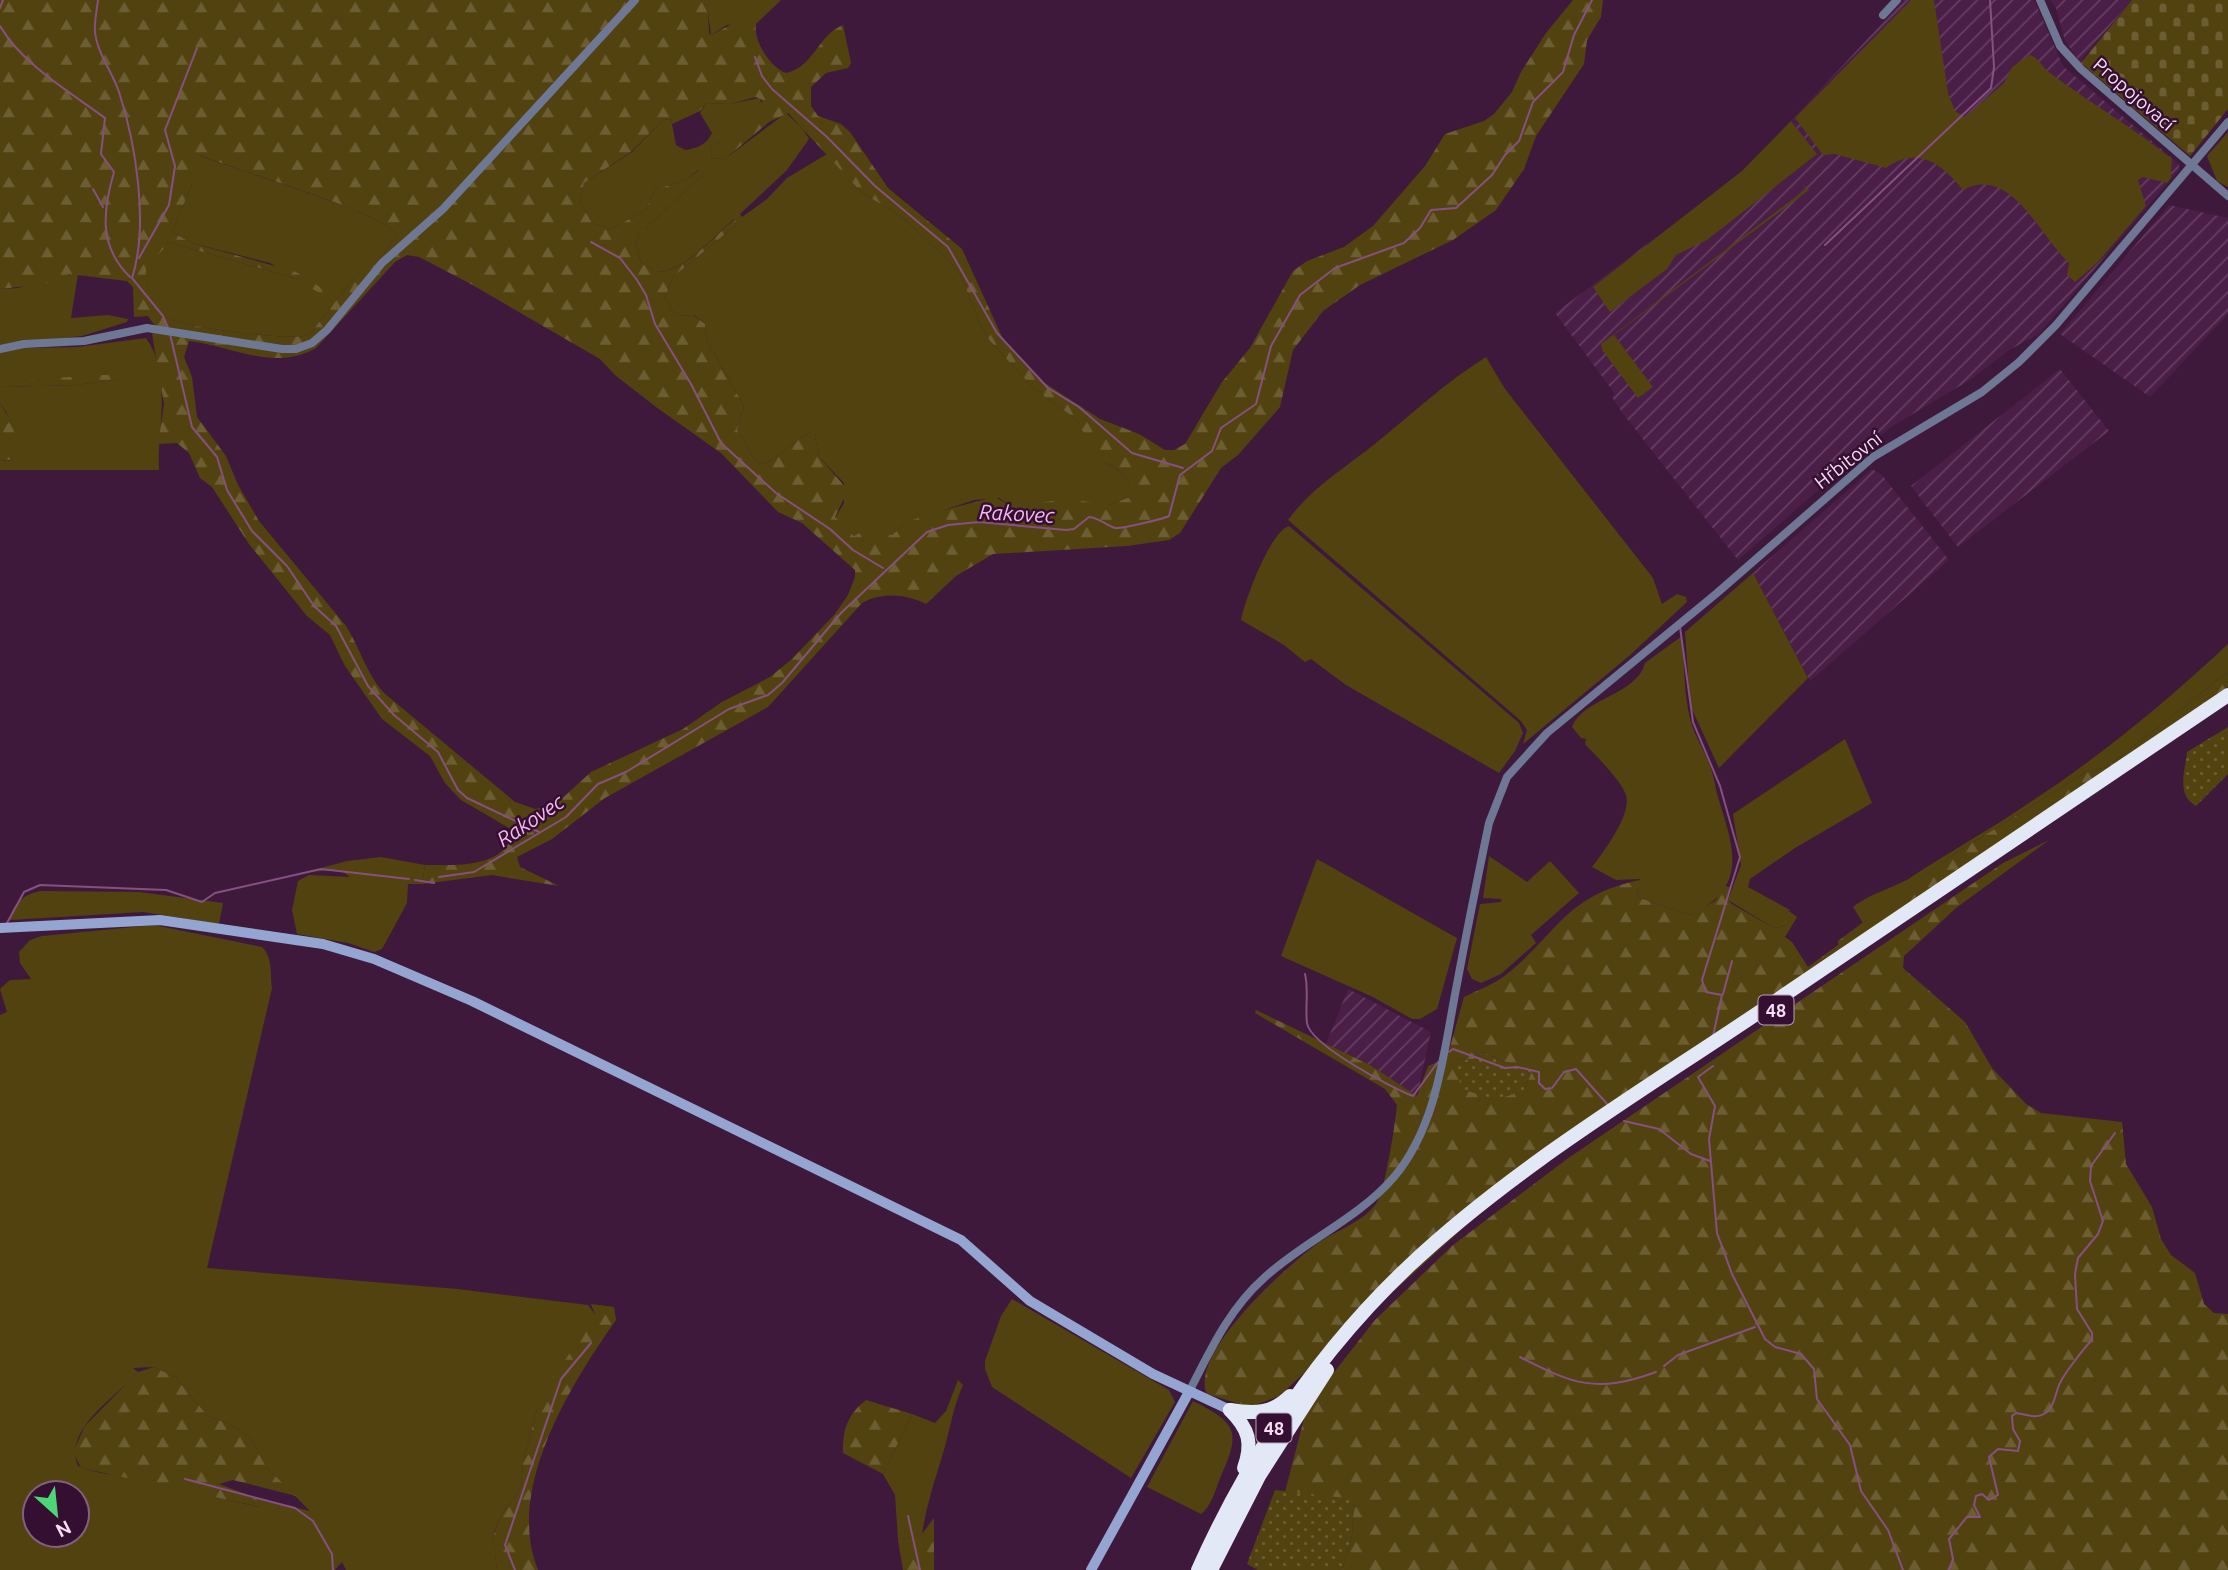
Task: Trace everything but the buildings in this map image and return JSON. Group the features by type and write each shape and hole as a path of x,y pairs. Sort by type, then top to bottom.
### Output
{"highway":[{"name":"48","path":"1198,1570 1238,1489 1272,1432 1315,1370 1363,1313 1408,1267 1502,1189 2228,695"},
{"name":"48","path":"1211,1570 1259,1476 1328,1367 1370,1315 1449,1240 1563,1154 2228,703"},
{"name":"48","path":"1230,1410 1254,1413 1277,1407 1315,1370"},
{"name":"48","path":"1230,1410 1245,1427 1249,1440 1248,1455 1238,1489"}],"main road":[{"path":"0,928 160,920 323,944 374,959 472,1001 961,1240 1030,1301 1189,1392 1230,1410"},
{"path":"1091,1570 1189,1392"}],"street":[{"path":"0,349 24,344 84,341 147,328 282,349 296,349 312,343 327,330 382,263 443,209 635,0"},
{"path":"1883,15 1897,0"},
{"name":"Propojovací","path":"2040,0 2060,46 2081,69 2228,196"},
{"name":"Hřbitovní","path":"1189,1392 1224,1326 1252,1289 1276,1268 1373,1197 1393,1178 1419,1139 1441,1065 1489,822 1507,777 1548,733 1717,593 1873,457 1982,392 2020,362 2056,325 2228,122"}],"shaded area":[{"path":"1904,0 2034,0 2063,66 2179,164 2179,170 2039,334 2009,350 1973,378 1891,427 1738,560 1623,414 1612,397 1615,394 1555,313 1742,173"},
{"path":"2050,0 2132,0 2082,59 2083,66 2065,41 2056,8"},
{"path":"2169,205 2228,218 2228,314 2150,397 2060,334"},
{"path":"2060,369 2109,431 1958,547 1911,486"},
{"path":"1872,469 1882,475 1949,560 1810,681 1753,573"},
{"path":"1348,989 1431,1032 1417,1096 1370,1065 1326,1044"}],"green space":[{"path":"0,0 701,0 708,13 711,35 738,21 756,24 757,38 764,53 774,65 786,73 803,65 835,29 843,25 851,63 848,68 826,73 811,87 811,106 818,116 841,124 850,132 888,188 962,249 1003,339 1037,378 1100,419 1139,434 1165,450 1174,450 1185,444 1222,382 1250,348 1293,271 1307,261 1344,247 1373,226 1425,166 1445,134 1484,121 1494,114 1512,92 1521,72 1546,33 1573,0 1603,0 1601,17 1587,40 1584,64 1536,136 1524,169 1496,210 1453,240 1360,285 1323,311 1293,350 1280,407 1238,455 1221,468 1180,533 1169,540 1127,546 993,554 956,576 926,604 894,596 878,597 862,603 768,707 605,798 552,839 517,857 520,867 559,886 492,875 422,884 425,865 475,863 488,859 507,846 513,835 511,829 461,800 445,783 430,756 382,719 345,666 330,635 307,616 249,544 212,487 200,478 189,453 177,443 158,444 164,404 152,334 158,330 148,316 134,317 133,287 127,281 69,274 45,284 0,289","holes":["756,97 762,100 757,113 750,120 710,147 712,158 725,159 769,122 788,113 862,193 901,216 952,264 961,276 982,329 990,341 1034,389 1076,419 1097,457 1124,474 1130,484 1130,497 1109,505 1068,499 1011,506 995,497 928,514 905,523 892,535 883,533 875,525 854,536 835,517 848,490 819,457 814,432 805,435 769,461 763,464 756,461 737,430 744,406 707,341 705,324 693,315 676,316 665,298 673,277 736,225 735,219 688,260 677,267 655,272 641,262 635,243 639,235 703,174 699,170 685,181 655,189 646,210 611,229 592,223 580,202 584,183 631,152 663,120 671,119 672,124 700,111 706,103 730,104","200,155 338,204 386,226 397,235 384,253 373,257 353,279 309,335 239,333 170,319 156,305 146,278 150,264 168,242 294,278 323,295 325,290 296,272 192,243 172,232 191,187","407,255 419,257 600,359 615,375 656,407 721,453 778,512 802,523 855,570 848,595 835,614 792,659 770,677 722,702 683,729 591,772 556,804 535,809 515,802 384,693 372,677 346,626 259,521 238,485 226,456 197,417 192,377 184,357 189,341 269,358 300,355 316,348 395,262"]},
{"path":"701,0 781,0 756,24 727,25 711,35 708,13"},
{"path":"1911,0 1934,0 1948,93 1955,111 1965,117 2004,83 2012,67 2030,55 2050,73 2172,159 2171,178 2167,183 2143,177 2138,180 2146,206 2097,263 2075,282 2067,275 2069,263 2010,195 1996,187 1980,185 1963,190 1947,172 1919,158 1898,161 1886,168 1835,154 1823,155 1795,118"},
{"path":"2132,0 2228,0 2228,109 2190,156 2081,63"},
{"path":"759,98 763,105 759,112 732,135 710,147 712,158 725,159 786,113 803,129 809,139 787,170 740,214 742,217 767,199 787,178 827,154 862,193 901,216 952,264 961,276 982,329 990,341 1034,389 1076,419 1106,463 1124,474 1130,484 1130,497 1109,505 1011,506 999,498 974,500 905,523 892,535 854,536 835,518 844,503 844,483 819,457 814,432 805,435 763,464 756,461 737,430 744,406 707,341 705,324 694,315 676,316 665,298 673,277 736,225 734,219 687,260 666,271 655,272 641,262 635,243 639,235 703,174 698,170 685,181 655,189 646,210 611,229 592,223 580,202 584,183 632,152 663,120 671,119 676,145 685,150 690,149 704,143 712,133 700,113 706,103 730,104"},
{"path":"1791,121 1817,154 1707,240 1676,255 1667,269 1610,312 1593,287 1742,171"},
{"path":"2228,132 2228,187 2217,181 2207,156"},
{"path":"199,155 338,204 386,226 397,235 384,253 353,279 309,335 239,333 170,319 156,305 146,278 149,264 168,242 294,278 324,294 270,263 192,243 172,232 191,187"},
{"path":"1802,183 1809,190 1614,335 1653,387 1638,398 1602,350 1601,344 1806,189"},
{"path":"78,274 71,318 108,315 128,319 127,322 82,336 0,346 0,289 18,288"},
{"path":"146,338 154,353 161,385 159,470 0,470 0,461 12,460 7,413 0,403 0,387 76,385 120,379 0,382 0,352 25,348 77,347"},
{"path":"1486,357 1505,389 1653,578 1662,604 1677,594 1686,597 1687,602 1629,656 1523,744 1527,730 1521,721 1288,520 1329,478 1443,387"},
{"path":"119,375 121,379 76,385 0,387 0,382"},
{"path":"0,403 13,430 17,459 0,461"},
{"path":"1289,526 1519,723 1523,733 1515,751 1499,773 1346,685 1311,659 1305,662 1284,645 1241,620 1253,583 1267,553 1274,540"},
{"path":"1753,573 1808,678 1719,768 1690,705 1685,632"},
{"path":"1682,636 1690,720 1713,774 1732,849 1729,878 1722,891 1710,904 1691,915 1637,897 1640,879 1616,880 1592,867 1621,823 1627,803 1626,795 1614,775 1585,744 1586,739 1581,738 1572,727 1587,709 1632,682 1645,663"},
{"path":"2228,644 2228,672 2107,767 2086,772 1956,853 1863,923 1853,907 1910,878 2050,789 2129,730"},
{"path":"2228,672 2228,687 1556,1143 1279,1396 1250,1407 1207,1394 1205,1377 1212,1357 1244,1312 1303,1255 1324,1239 1359,1219 1378,1200 1390,1154 1396,1114 1397,1105 1385,1089 1255,1013 1256,1010 1370,1065 1417,1096 1428,1066 1447,1058 1464,997 1507,974 1565,917 1595,895 1640,880 1637,897 1691,915 1715,901 1724,886 1730,887 1728,900 1732,904 1774,928 1785,926 1785,914 1789,911 1797,917 1785,937 1792,942 1808,967 1838,945 1838,941 1956,853 2086,772 2107,767","holes":["1482,1052 1531,1073 1524,1090 1456,1060 1474,1059"]},
{"path":"2228,727 2228,774 2196,806 2186,796 2184,789 2187,752"},
{"path":"1845,739 1872,803 1795,848 1750,879 1748,887 1790,910 1785,914 1785,926 1774,928 1728,900 1741,865 1733,814"},
{"path":"2049,840 1956,908 1904,956 1903,968 1965,1022 1992,1068 2026,1104 2041,1113 2122,1122 2126,1164 2152,1207 2161,1239 2171,1255 2195,1273 2204,1304 2214,1313 2228,1314 2228,1570 1342,1570 1352,1536 1354,1500 1285,1492 1307,1407 1375,1320 1453,1245 1567,1159 2003,863"},
{"path":"1489,856 1527,882 1550,861 1579,893 1531,935 1536,943 1501,974 1481,983 1472,979 1467,969 1480,904 1501,902 1502,899 1483,898"},
{"path":"381,857 425,865 422,884 408,884 407,903 382,949 374,952 348,943 297,934 292,910 298,881 309,875 350,877 340,870 306,872 347,861"},
{"path":"1317,859 1457,938 1437,1009 1420,1019 1412,1019 1373,997 1281,956"},
{"path":"41,891 139,892 223,903 219,924 143,912 10,920 13,909 20,900"},
{"path":"154,925 262,947 266,951 272,988 207,1268 457,1289 588,1305 597,1317 560,1368 537,1409 523,1462 521,1488 500,1517 493,1536 497,1570 346,1570 342,1562 335,1570 0,1570 0,1015 7,1012 0,989 10,980 31,979 20,963 19,952 30,940 42,936","holes":["154,1367 175,1377 207,1415 229,1424 251,1438 267,1468 310,1511 256,1498 260,1507 78,1466 75,1452 85,1426 138,1372 133,1368"]},
{"path":"1482,1052 1531,1073 1524,1090 1497,1100 1461,1089 1456,1060 1474,1059"},
{"path":"1012,1299 1169,1390 1175,1402 1131,1478 992,1387 985,1361 1001,1316"},
{"path":"591,1304 614,1307 616,1320 563,1406 536,1472 530,1506 530,1539 538,1570 497,1570 493,1537 500,1517 521,1488 523,1462 537,1409 549,1382 596,1317"},
{"path":"154,1367 175,1377 207,1415 229,1424 251,1438 267,1468 296,1496 233,1480 219,1484 256,1498 261,1507 81,1468 73,1452 85,1426 138,1372"},
{"path":"958,1380 963,1385 929,1499 922,1534 898,1540 895,1495 883,1474 912,1414 935,1423 946,1411"},
{"path":"866,1400 912,1414 883,1474 843,1453 847,1423"},
{"path":"1193,1401 1221,1417 1232,1433 1226,1465 1212,1499 1201,1514 1147,1487"},
{"path":"1275,1490 1354,1499 1352,1536 1342,1570 1258,1570 1247,1564"},
{"path":"934,1518 934,1570 903,1570 898,1540 922,1534"}],"waterway":[{"path":"0,8 3,0"},
{"path":"98,0 96,40 116,85 135,160 140,234 132,278 163,316 168,328"},
{"name":"Rakovec","path":"439,877 474,872 566,817 598,784 626,772 729,709 768,695 782,683 841,613 927,532 948,525 979,522 1066,530 1074,529 1089,517 1119,528 1169,516 1180,475 1212,451 1221,428 1256,404 1271,346 1300,295 1335,268 1404,243 1420,228 1431,210 1456,208 1492,175 1505,155 1519,141 1533,102 1563,72 1574,35 1592,0"},
{"path":"1825,245 1991,88 1994,67 1990,0"},
{"path":"0,26 34,65 105,118 101,154 114,172 107,200 108,240 112,253 130,277"},
{"path":"139,258 169,205 175,166 165,130 197,48"},
{"path":"755,57 762,76 772,89 827,137 875,186 948,247 997,333 1048,388 1079,407 1132,453 1183,468"},
{"path":"93,189 103,207"},
{"path":"591,242 620,258 637,280 646,295 655,324 691,384 721,443 776,493 830,529 853,550 883,568"},
{"path":"170,334 192,427 217,457 227,490 252,531 287,566 314,606 336,626 368,686 394,715 438,752 458,790 467,798 539,832"},
{"path":"1680,627 1693,722 1720,786 1740,857 1702,980 1706,992 1722,995 1713,1036"},
{"name":"Rakovec","path":"7,923 24,892 40,885 166,890 202,902 215,893 321,869 409,879"},
{"name":"Rakovec","path":"415,880 434,883"},
{"path":"1723,994 1732,961"},
{"path":"1305,974 1307,1023 1322,1043 1336,1054 1413,1096 1438,1062"},
{"path":"1449,1052 1453,1049 1505,1068 1517,1067 1539,1072 1539,1083 1545,1089 1552,1088 1564,1072 1576,1069 1608,1105"},
{"path":"1713,1066 1698,1077 1715,1106 1709,1139 1717,1233 1732,1274 1765,1339 1775,1347 1801,1354 1814,1369 1817,1399 1850,1445 1861,1491 1888,1530 1903,1570"},
{"path":"1624,1121 1659,1129 1691,1154 1710,1161"},
{"path":"1949,1570 1953,1559 1949,1539 1967,1517 1980,1517 1974,1505 1976,1496 1982,1494 1989,1500 1998,1495 1989,1457 1998,1449 2018,1451 2020,1441 2013,1429 2012,1416 2016,1413 2030,1416 2044,1414 2052,1405 2065,1375 2092,1340 2092,1333 2077,1309 2075,1274 2078,1258 2098,1234 2103,1221 2090,1181 2091,1166 2115,1133"},
{"path":"1664,1366 1678,1355 1755,1327"},
{"path":"515,1570 505,1545 561,1379 591,1343"},
{"path":"1520,1357 1555,1374 1585,1383 1617,1383 1656,1372"},
{"path":"185,1479 295,1508 313,1521 332,1554 333,1570"},
{"path":"908,1516 920,1570"}]}
